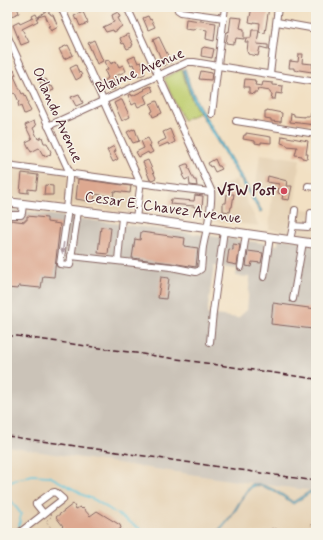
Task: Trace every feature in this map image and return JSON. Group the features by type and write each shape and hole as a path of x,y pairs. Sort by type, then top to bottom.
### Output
{"main road":[{"name":"Cesar E. Chavez Avenue","path":"9,202 122,216 315,244"}],"street":[{"path":"61,7 138,177 140,183 136,218"},
{"path":"78,211 71,256 118,260 196,272 201,269 211,192 127,7"},
{"path":"212,114 225,7"},
{"path":"270,74 278,7"},
{"path":"177,8 181,12 224,18"},
{"path":"276,22 316,28"},
{"name":"Orlando Avenue","path":"7,35 68,169 70,179 60,264 70,266 71,256"},
{"name":"Blaine Avenue","path":"48,126 188,62 316,82"},
{"path":"236,121 316,134"},
{"path":"7,165 211,192"},
{"path":"308,186 316,187"},
{"path":"9,202 9,216 21,215 23,204"},
{"path":"290,240 295,210"},
{"path":"293,226 310,226 311,214"},
{"path":"118,260 122,216"},
{"path":"210,342 224,230"},
{"path":"315,244 316,232"},
{"path":"241,267 246,234"},
{"path":"264,277 270,237"},
{"path":"293,299 303,242"},
{"path":"20,533 44,514"}],"path":[{"path":"51,512 52,516 46,521 55,533"},
{"path":"309,533 313,519 316,518"},
{"path":"265,533 272,528 278,528 282,533"},
{"path":"119,533 123,530"}],"shaded area":[{"path":"260,154 300,159 294,207 316,211 316,238 269,229 272,195 255,192"},
{"path":"7,165 135,182 132,213 7,196"},
{"path":"236,179 259,226 167,216 171,187 214,191"},
{"path":"7,209 278,245 279,238 316,244 316,491 236,481 7,447","holes":["214,266 237,269 236,276 250,277 247,310 238,318 207,314"]},
{"path":"7,447 236,481 316,491 316,533 7,533"}],"green space":[{"path":"182,69 189,92 199,113 183,120 164,78"}],"water":[{"path":"185,69 190,86 198,104 262,211 260,212 195,105 184,74 183,70"},
{"path":"252,484 269,487 293,502 310,491 316,493 310,493 293,504 268,489 254,486 245,495 229,520 218,533 216,533 230,517"}],"building":[{"path":"7,7 17,7 19,13 9,17"},
{"path":"252,7 259,9 262,7 269,7 265,33 259,32 260,23 249,22"},
{"path":"47,10 51,15 53,15 58,27 51,31 45,15 38,17"},
{"path":"83,12 88,23 80,26 74,16"},
{"path":"118,12 120,17 118,18 122,26 114,32 113,30 106,32 103,27 114,22 112,15"},
{"path":"36,14 38,21 22,29 29,42 21,45 13,25 19,22 20,24 33,18 32,16"},
{"path":"148,16 155,27 148,30 143,18"},
{"path":"231,17 242,18 240,28 244,29 244,39 236,38 235,43 233,42 233,44 226,43"},
{"path":"186,19 216,23 214,41 206,39 207,30 195,28 193,30 185,29"},
{"path":"252,30 259,30 257,44 268,45 268,49 260,47 258,56 248,54 247,52 248,42 245,42 246,38 251,38"},
{"path":"128,34 133,45 127,49 124,43 122,44 120,38"},
{"path":"159,37 171,62 164,66 153,40"},
{"path":"94,40 103,61 97,64 88,43"},
{"path":"68,45 73,55 64,59 59,49"},
{"path":"202,48 214,49 212,58 201,56"},
{"path":"299,54 303,54 302,63 313,64 312,72 298,71 294,70 294,68 289,68 290,61 298,62"},
{"path":"135,56 138,63 141,62 143,65 145,74 138,77 133,64 131,65 128,59"},
{"path":"7,59 13,71 14,70 16,75 14,76 22,94 24,93 31,111 24,114 21,106 19,107 19,102 7,78"},
{"path":"109,60 111,64 116,61 119,67 123,65 126,71 112,78 116,87 114,87 115,89 109,91 104,81 108,78 105,71 108,69 105,61"},
{"path":"76,65 79,73 80,72 82,75 76,80 70,68"},
{"path":"201,71 212,73 211,80 199,79"},
{"path":"46,79 50,87 52,86 54,90 44,94 40,82"},
{"path":"245,79 255,80 255,85 262,86 263,82 283,86 282,94 276,93 275,99 271,99 272,94 270,91 258,89 257,92 254,92 254,94 249,93 249,87 244,87"},
{"path":"151,86 153,91 144,96 147,103 138,107 136,103 132,105 128,95 131,94 132,96"},
{"path":"79,94 83,103 76,106 71,97"},
{"path":"122,100 130,117 122,121 114,103"},
{"path":"157,101 162,113 153,117 151,112 153,111 150,104"},
{"path":"314,105 316,106 316,125 290,122 291,113 294,114 294,116 310,116 311,112 313,112"},
{"path":"267,110 282,113 281,122 271,121 271,119 265,118 265,111"},
{"path":"34,121 36,126 33,128 38,139 42,137 44,143 47,143 51,154 45,156 44,154 43,155 39,148 31,152 26,142 32,139 25,125"},
{"path":"135,129 139,141 133,143 127,132"},
{"path":"170,129 175,142 159,147 157,143 166,139 163,132"},
{"path":"246,133 271,137 271,143 261,142 261,144 255,143 255,141 243,139"},
{"path":"282,136 308,141 306,154 308,154 307,159 302,158 302,156 295,155 297,147 287,146 281,143"},
{"path":"148,138 151,144 149,145 153,152 149,154 148,152 139,157 136,152 144,148 141,141"},
{"path":"114,146 116,151 114,152 118,159 113,162 107,150"},
{"path":"215,159 218,166 222,169 215,172 212,166 210,167 208,163"},
{"path":"148,160 156,178 152,180 150,180 143,162"},
{"path":"188,164 194,180 196,180 197,186 190,185 189,178 185,180 182,175 184,174 181,166"},
{"path":"22,173 38,175 36,190 28,189 28,193 20,192"},
{"name":"VFW Post","path":"268,176 287,181 286,186 292,186 289,200 282,199 283,194 278,193 279,184 267,182"},
{"path":"78,179 131,186 130,193 114,191 113,197 95,194 94,202 76,199"},
{"path":"45,185 53,186 53,195 44,195"},
{"path":"227,194 234,194 230,212 223,211 223,203 226,203"},
{"path":"195,195 203,196 202,208 170,204 171,199 194,201"},
{"path":"27,216 47,218 47,222 60,224 54,277 43,276 41,288 19,286 18,289 7,288 7,245 10,220 25,222 25,220 27,220"},
{"path":"101,227 111,228 108,254 98,253"},
{"path":"141,232 185,238 184,246 198,248 196,267 132,258 135,239 140,240"},
{"path":"233,244 240,245 237,265 227,263 229,249 233,250"},
{"path":"248,251 263,253 261,263 252,262 251,267 246,266"},
{"path":"161,277 169,278 166,299 158,298"},
{"path":"273,303 316,309 313,329 271,324"},
{"path":"73,504 76,509 80,507 82,509 83,508 90,516 97,511 120,525 121,528 115,533 59,533 64,530 62,527 63,526 56,517"}],"waterway":[{"path":"7,482 32,475 49,476 95,500 147,533"},
{"path":"7,487 10,482"},
{"path":"7,489 10,499 21,514 19,526"}],"railway":[{"path":"7,336 17,336 316,379"},
{"path":"7,436 316,481"}],"place":[{"name":"VFW Post","path":"284,191"}]}
